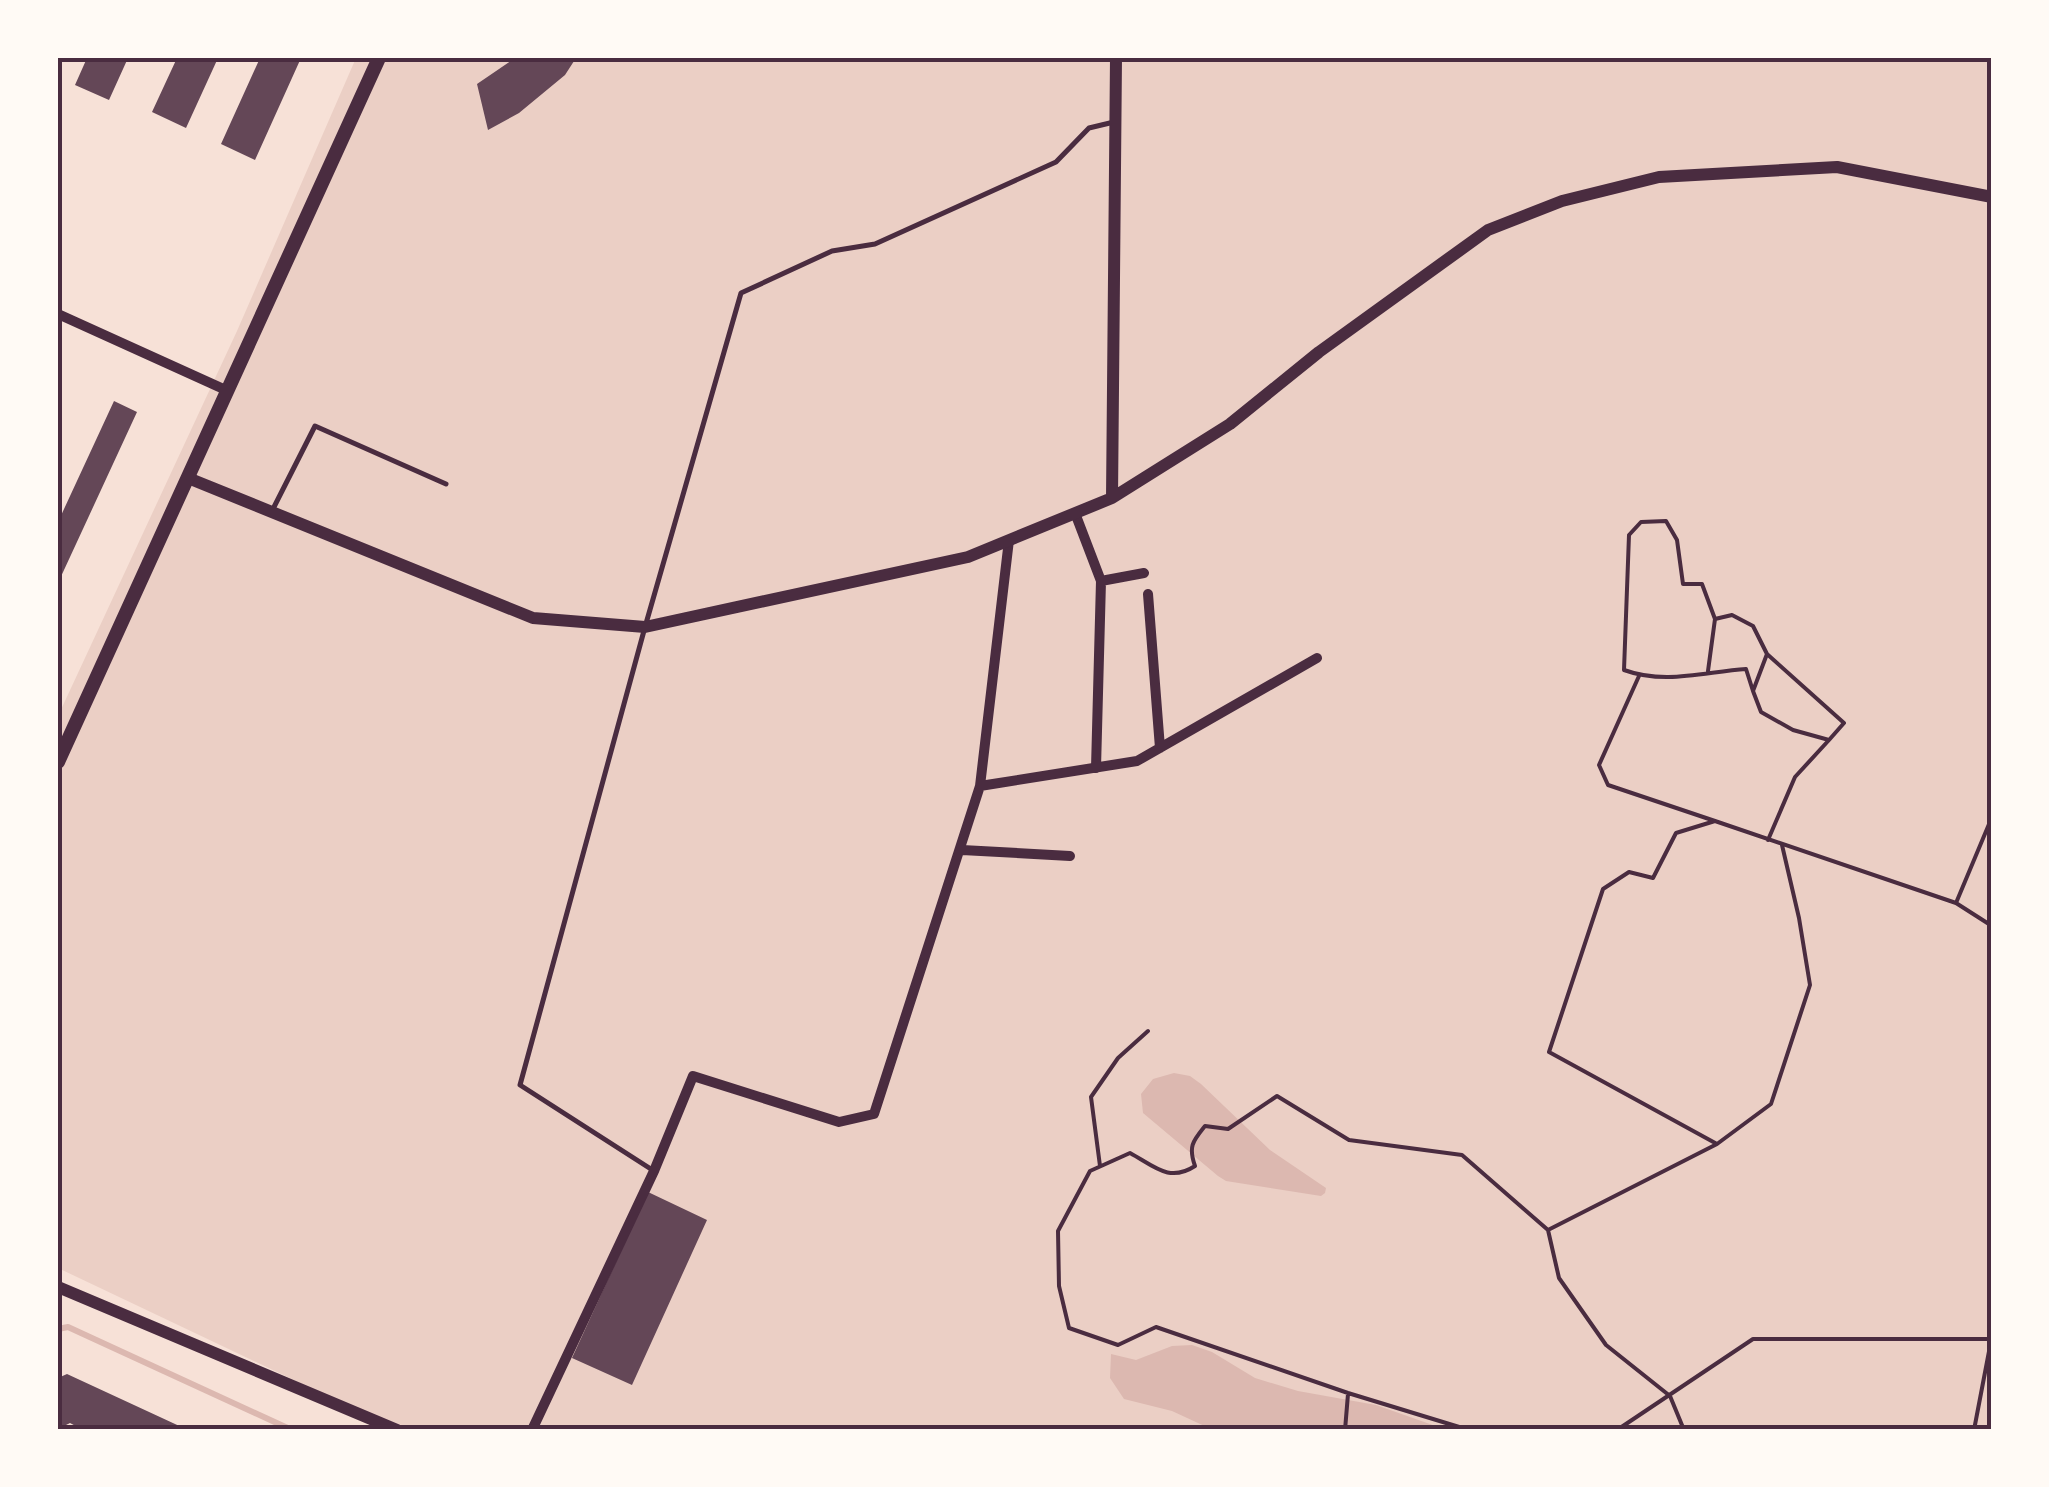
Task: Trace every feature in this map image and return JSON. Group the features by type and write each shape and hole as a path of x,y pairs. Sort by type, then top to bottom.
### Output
{"main road":[{"path":"58,762 379,58"}],"street":[{"path":"1112,498 1116,58"},
{"path":"188,478 533,618 645,627 968,557 1112,498 1230,424 1319,352 1488,230 1562,200 1659,176 1837,167 1992,197"},
{"path":"58,314 228,390"},
{"path":"1075,514 1101,581 1096,768"},
{"path":"532,1430 654,1171 693,1076 840,1122 874,1114 980,786 1008,540"},
{"path":"1101,581 1144,572"},
{"path":"1148,594 1160,748"},
{"path":"980,786 1136,761 1318,658"},
{"path":"962,850 1070,856"},
{"path":"58,1287 397,1430"}],"lane":[{"path":"654,1171 520,1085 741,294 832,251 875,244 1056,162 1089,128 1114,122"},
{"path":"272,512 314,426 446,484"}],"path":[{"path":"1708,672 1716,619 1702,584 1683,584 1677,540 1666,521 1641,522 1628,534 1624,670 1638,676 1688,678 1746,669 1761,712 1793,730 1828,740"},
{"path":"1716,619 1732,616 1754,626 1767,654 1844,723 1795,777 1768,840"},
{"path":"1753,691 1767,654"},
{"path":"1638,676 1599,765 1608,786 1956,904 1992,926"},
{"path":"1956,904 1992,818"},
{"path":"1716,821 1676,833 1653,878 1629,872 1604,889 1549,1052 1717,1144"},
{"path":"1548,1230 1717,1144 1771,1104 1810,985 1782,845"},
{"path":"1100,1166 1091,1097 1118,1058 1148,1031"},
{"path":"1469,1430 1348,1395 1156,1327 1118,1345 1069,1328 1059,1286 1058,1231 1090,1171 1130,1153 1170,1175 1182,1175 1194,1166 1192,1140 1205,1126 1228,1129 1277,1096 1349,1140 1462,1155 1548,1230 1559,1278 1606,1345 1670,1396 1684,1430"},
{"path":"1617,1430 1753,1338 1991,1339 1974,1430"},
{"path":"1345,1430 1348,1395"}],"shaded area":[{"path":"356,58 1991,58 1991,1429 397,1429 58,1268 58,716 237,331"},
{"path":"1174,1073 1190,1076 1201,1084 1270,1150 1326,1188 1325,1193 1321,1196 1226,1181 1218,1176 1143,1113 1141,1094 1153,1079"},
{"path":"1192,1345 1212,1352 1255,1378 1298,1391 1376,1405 1444,1429 1211,1429 1172,1411 1124,1399 1110,1378 1111,1354 1136,1360 1172,1346"}],"building":[{"path":"87,58 128,58 109,100 75,85"},
{"path":"177,58 218,58 186,128 152,112"},
{"path":"260,58 301,58 255,160 221,144"},
{"path":"515,58 576,58 565,75 519,113 488,130 477,84"},
{"path":"114,401 137,412 58,583 58,522"},
{"path":"648,1192 707,1220 632,1385 572,1358"},
{"path":"67,1374 188,1430 83,1430 70,1423 58,1429 58,1378"}],"waterway":[{"path":"58,1329 68,1327 292,1430"}]}
